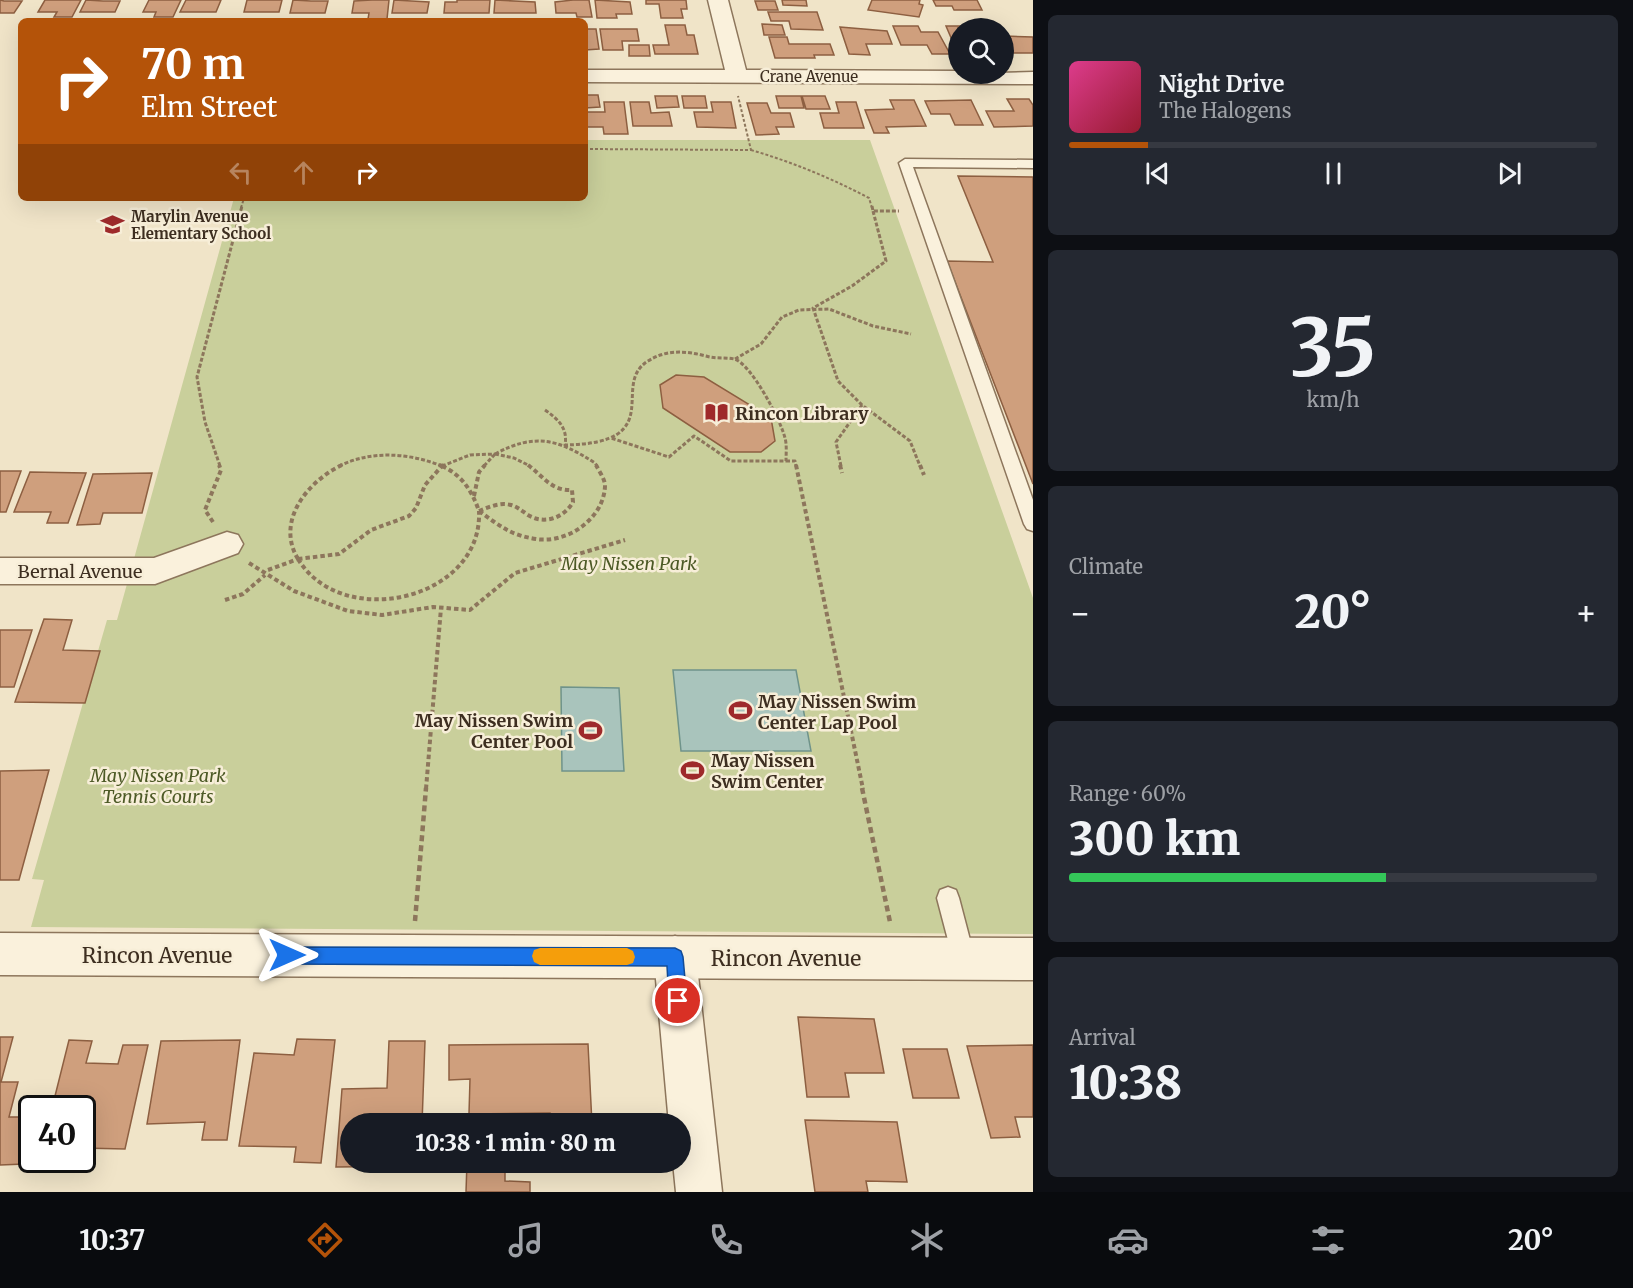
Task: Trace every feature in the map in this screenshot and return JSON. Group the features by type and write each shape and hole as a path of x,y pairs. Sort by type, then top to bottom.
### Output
{"street":[{"path":"718,0 734,76"},
{"name":"Crane Avenue","path":"588,76 1033,78"},
{"name":"Bernal Avenue","path":"0,571 155,571 226,544"},
{"name":"Rincon Avenue","path":"0,954 1033,959"},
{"path":"675,957 699,1192"}],"lane":[{"path":"1033,164 905,163 1033,524"},
{"path":"948,898 964,959"}],"path":[{"path":"734,76 751,150"},
{"path":"588,149 751,150 790,161 832,177 869,198 886,261 852,286 813,308"},
{"path":"226,544 205,510 221,470 205,422 197,377 243,201"},
{"path":"873,211 922,211"},
{"path":"813,308 838,381 862,405 910,441 924,475"},
{"path":"474,496 479,472 495,454 514,445 536,441 587,445 611,438 628,425 632,417 632,384 642,366 650,360 677,351 701,353 720,359 735,359 761,344 782,317 799,310 813,308 842,312 873,326 911,334"},
{"path":"735,359 754,375 763,388 765,399 785,438 786,461"},
{"path":"842,473 836,442 862,405"},
{"path":"545,410 562,425 567,436 566,445"},
{"path":"611,438 669,457 694,436 731,460 795,461 891,925"},
{"path":"479,511 501,530 524,538 551,539 575,533 584,528 600,510 605,485 592,461 566,445"},
{"path":"268,570 298,559 339,554 369,530 410,516 415,512 429,478 442,465 471,455 495,454 527,464 552,487 559,490 572,490 573,502 565,514 553,519 538,518 515,505 507,504 490,506 479,511"},
{"path":"385,455 418,457 442,465 461,479 474,496 479,511 479,534 466,560 444,579 416,594 396,598 376,599 346,594 315,579 298,559 290,531 296,509 309,486 332,470 364,458 385,455"},
{"path":"225,600 243,594 265,575 323,603 353,612 381,615 431,607 470,610 515,573 625,540"},
{"path":"415,921 441,608"}],"green space":[{"name":"May Nissen Park","path":"588,140 870,140 1033,598 1033,934 31,927 44,880 32,879 107,620 117,620 233,201 588,201"}],"water":[{"name":"May Nissen Swim Center Lap Pool","path":"673,670 796,670 811,751 681,751"},
{"name":"May Nissen Swim Center Pool","path":"561,687 619,688 624,771 562,771"}],"building":[{"path":"0,0 22,1 14,13 0,13"},
{"path":"45,0 81,0 72,17 54,17 57,12 38,12"},
{"path":"86,0 120,1 115,12 80,12"},
{"path":"149,0 181,0 173,17 154,17 156,12 143,12"},
{"path":"186,0 221,0 216,12 180,12"},
{"path":"247,0 282,0 279,12 244,12"},
{"path":"293,0 328,1 325,13 290,13"},
{"path":"389,0 387,18 368,18 369,13 352,13 354,1"},
{"path":"394,0 429,2 427,13 392,13"},
{"path":"457,0 490,0 489,13 444,13 445,2 457,2"},
{"path":"495,0 535,2 536,13 494,13"},
{"path":"589,0 592,17 577,17 576,13 556,13 555,2"},
{"path":"595,0 630,2 632,14 616,14 617,18 597,18"},
{"path":"646,0 686,0 687,9 681,9 683,18 661,18 659,4 646,4"},
{"path":"782,0 806,0 807,6 783,5"},
{"path":"872,0 920,0 919,4 923,5 919,17 868,10"},
{"path":"933,0 977,0 982,10 954,10 952,6 936,6"},
{"path":"755,1 775,1 778,10 758,10"},
{"path":"768,12 817,12 823,30 791,29 789,21 771,21"},
{"path":"762,24 782,25 785,35 764,35"},
{"path":"665,25 685,25 687,35 694,35 698,54 655,54 653,45 669,45"},
{"path":"893,26 918,26 921,32 938,32 948,54 932,54 927,45 901,45"},
{"path":"840,27 887,31 892,44 866,44 870,55 849,54"},
{"path":"588,29 596,29 599,49 588,50"},
{"path":"600,29 637,29 639,41 622,41 623,50 603,50"},
{"path":"1014,36 1033,37 1033,53 1014,53"},
{"path":"769,37 787,37 789,44 830,44 834,55 814,55 815,58 775,58"},
{"path":"629,45 649,45 650,56 629,56"},
{"path":"588,95 598,95 600,107 588,108"},
{"path":"655,96 677,96 679,107 657,108"},
{"path":"682,96 705,96 707,108 684,108"},
{"path":"776,96 801,96 804,108 779,108"},
{"path":"802,96 825,96 830,109 806,109"},
{"path":"1007,99 1029,99 1033,105 1033,126 994,127 986,111 1014,111"},
{"path":"890,100 914,100 926,126 886,127 889,133 874,133 865,110 894,109"},
{"path":"971,100 983,125 955,125 950,114 931,114 925,101"},
{"path":"604,102 624,102 628,134 604,134 603,127 588,127 588,112 605,112"},
{"path":"630,102 649,102 651,113 669,112 672,126 633,126"},
{"path":"711,102 731,102 736,128 697,127 694,112 713,112"},
{"path":"836,102 856,102 864,128 824,128 820,113 839,113"},
{"path":"747,103 767,103 771,113 790,113 794,127 776,127 779,134 756,135"},
{"path":"958,176 1033,177 1033,484 947,261 993,262"},
{"name":"Rincon Library","path":"676,375 704,377 771,418 775,441 761,452 730,452 663,408 660,385"},
{"path":"0,471 21,471 6,512 0,512"},
{"path":"30,472 86,473 68,523 47,523 51,512 14,512"},
{"path":"152,473 142,513 103,513 100,524 77,525 93,474"},
{"path":"44,619 72,620 63,650 100,651 85,703 15,702"},
{"path":"0,630 32,630 14,687 0,687"},
{"path":"49,770 19,880 0,880 0,771"},
{"path":"798,1017 874,1019 884,1073 845,1073 849,1097 807,1097"},
{"path":"0,1037 13,1037 1,1082 18,1082 9,1117 18,1117 18,1164 0,1165"},
{"path":"297,1039 335,1040 321,1163 294,1162 296,1147 239,1146 254,1053 294,1055"},
{"path":"69,1040 92,1041 86,1063 118,1064 123,1045 148,1045 125,1149 96,1148 96,1095 55,1095"},
{"path":"240,1040 227,1140 202,1140 205,1122 147,1124 161,1041"},
{"path":"389,1041 425,1041 422,1113 340,1113 342,1089 387,1088"},
{"path":"588,1044 591,1113 469,1113 470,1079 449,1080 449,1045"},
{"path":"1033,1045 1033,1117 1015,1117 1020,1137 991,1138 967,1046"},
{"path":"903,1049 947,1049 959,1098 913,1098"},
{"path":"340,1115 340,1167 336,1167"},
{"path":"805,1120 897,1122 907,1182 866,1181 868,1192 815,1192"},
{"path":"467,1173 505,1173 505,1181 530,1182 530,1192 466,1192"}],"slow traffic":[{"path":"540,956 627,957"}],"place":[{"name":"Marylin Avenue Elementary School","path":"113,225"},
{"name":"Rincon Library","path":"717,413"},
{"name":"May Nissen Swim Center Lap Pool","path":"740,711"},
{"name":"May Nissen Swim Center Pool","path":"591,730"},
{"name":"May Nissen Swim Center","path":"693,770"}],"route":[{"path":"287,955 675,957 678,1001"}],"park label":[{"name":"May Nissen Park Tennis Courts","path":"158,785"}]}
